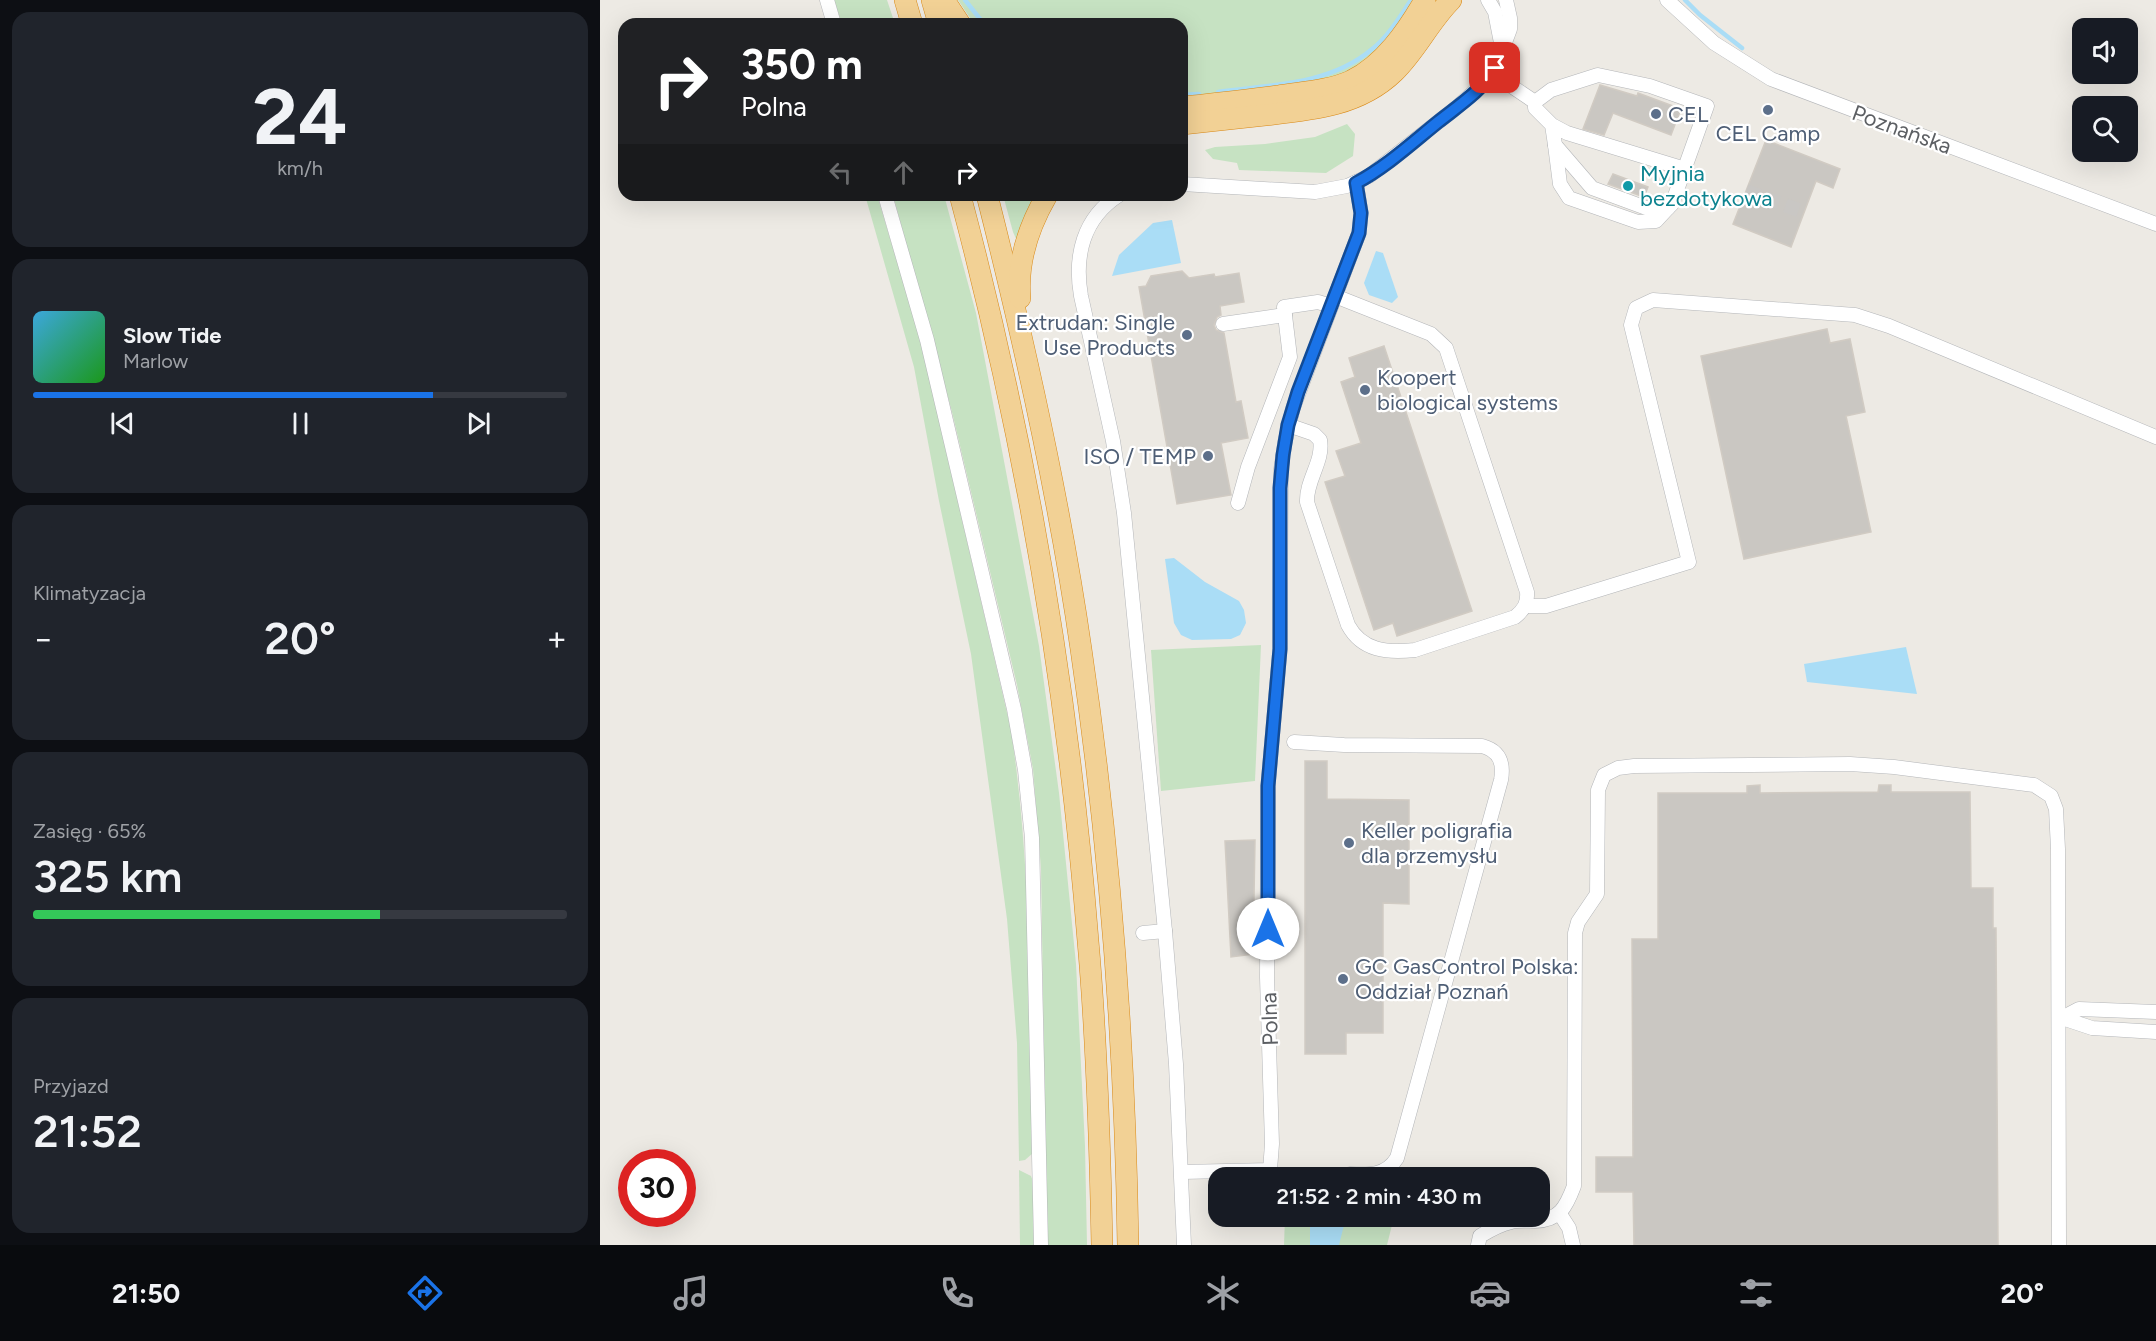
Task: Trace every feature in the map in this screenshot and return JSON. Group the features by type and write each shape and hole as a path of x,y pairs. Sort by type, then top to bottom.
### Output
{"highway":[{"path":"905,0 910,18"},
{"path":"932,0 937,18"},
{"path":"944,0 956,18"},
{"path":"1188,106 1321,90 1350,81 1368,70 1385,55 1425,0"},
{"path":"1188,123 1310,110 1337,104 1364,94 1377,87 1401,64 1451,0"},
{"path":"962,201 982,278 1030,502 1050,616 1065,726 1082,864 1092,996 1098,1095 1102,1245"},
{"path":"988,201 1024,343 1054,489 1081,648 1101,803 1120,1022 1128,1245"},
{"path":"1024,343 1019,296 1021,269 1023,255 1034,222 1044,201"}],"street":[{"path":"827,0 832,18"},
{"path":"1488,0 1495,12 1503,50"},
{"path":"1188,184 1315,192 1356,183 1403,150 1476,91 1492,74 1503,50 1510,25 1506,0"},
{"name":"Poznańska","path":"1668,0 1714,43 1772,79 2156,224"},
{"path":"1492,74 1535,102"},
{"path":"1535,102 1551,90 1598,75 1650,86 1707,106 1672,204 1656,221 1638,222 1569,198 1560,184 1552,124"},
{"path":"1535,102 1535,108 1552,124 1567,133 1685,170"},
{"path":"1555,145 1587,184 1598,192 1651,211 1657,212 1668,208"},
{"name":"Polna","path":"1182,1172 1270,1170 1272,1144 1268,977 1268,786 1280,649 1281,470 1288,425 1298,392 1359,233 1361,213 1356,183"},
{"path":"887,201 927,340 1014,709 1025,770 1032,850 1041,1245"},
{"path":"1112,201 1097,214 1087,231 1079,254 1078,273 1121,486 1165,931 1176,1064 1184,1245"},
{"path":"1526,606 1546,606 1689,562 1631,325 1636,308 1653,300 1855,315 1890,326 2156,436"},
{"path":"1238,503 1248,467 1288,364 1290,351 1284,307 1333,301 1431,334 1446,348 1527,592 1526,606 1515,617 1422,648 1397,651 1370,647 1357,639 1348,625 1307,502 1308,488 1320,451 1320,440 1314,434 1288,425"},
{"path":"1223,324 1285,315"},
{"path":"1294,742 1344,745 1482,746 1495,751 1503,766 1397,1158 1391,1167"},
{"path":"1478,1245 1480,1236 1497,1227 1513,1221 1539,1221 1560,1214 1568,1204 1574,1186 1575,933 1578,922 1597,894 1598,790 1604,775 1618,768 1634,766 1850,764 1894,767 2034,785 2051,796 2056,809 2058,873 2059,1245"},
{"path":"1143,933 1165,931"},
{"path":"2156,1012 2079,1009 2062,1018 2092,1028 2156,1032"},
{"path":"1560,1214 1569,1228 1574,1245"}],"green space":[{"path":"834,0 887,0 893,18 840,18"},
{"path":"958,0 1418,0 1416,6 1364,64 1329,82 1188,99 1188,18 970,18"},
{"path":"1347,124 1355,134 1353,156 1326,173 1239,170 1237,163 1213,159 1205,150 1215,147 1265,144 1315,137"},
{"path":"867,201 879,201 919,335 1011,730 1023,835 1029,941 1033,1153 1025,1160 1019,1161 1017,1043 1007,919 971,654 914,367"},
{"path":"895,201 946,201 976,313 1039,646 1059,793 1076,964 1085,1146 1087,1245 1047,1245 1041,869 1033,769 1017,685 952,412"},
{"path":"1005,201 1036,201 1018,243"},
{"path":"1261,645 1255,781 1161,791 1151,650"},
{"path":"1019,1170 1031,1176 1034,1184 1034,1245 1020,1245"},
{"path":"1285,1227 1392,1227 1387,1245 1284,1245"}],"water":[{"path":"1172,220 1181,263 1112,276 1119,255 1153,223"},
{"path":"1376,251 1383,253 1398,297 1392,303 1369,295 1364,283"},
{"path":"1174,558 1205,582 1239,601 1244,610 1246,623 1240,635 1231,639 1192,640 1181,635 1174,623 1165,559"},
{"path":"1906,647 1917,694 1807,682 1804,664"},
{"path":"1310,1227 1344,1227 1339,1245 1310,1245"}],"building":[{"path":"1600,85 1637,96 1638,93 1681,109 1671,135 1613,113 1604,135 1583,129"},
{"path":"1766,140 1840,169 1833,188 1816,181 1791,247 1733,224"},
{"name":"Myjnia bezdotykowa","path":"1613,174 1648,187 1644,197 1608,184"},
{"path":"1182,271 1189,278 1239,273 1244,302 1220,306 1221,315 1217,317 1214,325 1216,330 1224,333 1236,402 1241,401 1248,438 1221,443 1231,495 1177,504 1139,287 1146,286 1151,276"},
{"path":"1827,329 1830,343 1850,339 1865,412 1846,416 1871,532 1744,559 1701,356"},
{"path":"1384,346 1472,611 1397,636 1393,623 1374,630 1325,482 1345,476 1336,451 1361,443 1341,382 1355,377 1349,358"},
{"path":"1305,761 1327,761 1327,799 1409,800 1409,904 1383,903 1383,1033 1346,1033 1346,1054 1305,1054"},
{"path":"1760,785 1760,793 1878,792 1879,785 1891,785 1891,792 1970,792 1971,888 1993,888 1993,928 1996,928 1998,1245 1634,1245 1633,1192 1596,1192 1596,1157 1633,1157 1632,939 1658,939 1658,793 1747,793 1747,786"},
{"path":"1255,840 1253,954 1231,957 1225,841"}],"waterway":[{"path":"965,0 979,18"},
{"path":"1218,92 1298,82 1318,77 1354,62 1382,40 1411,0"},
{"path":"1685,0 1700,15 1742,48"},
{"path":"1188,95 1199,94"}],"tunnel":[{"path":"1746,191 1804,212"}],"place":[{"name":"CEL Camp","path":"1768,110"},
{"name":"CEL","path":"1656,114"},
{"name":"Myjnia bezdotykowa","path":"1628,186"},
{"name":"Extrudan: Single Use Products","path":"1187,335"},
{"name":"Koopert biological systems","path":"1365,390"},
{"name":"ISO / TEMP","path":"1208,456"},
{"name":"Keller poligrafia dla przemysłu","path":"1349,843"},
{"name":"GC GasControl Polska: Oddział Poznań","path":"1343,979"}],"route":[{"path":"1268,929 1268,773 1280,662 1280,488 1288,425 1298,392 1359,233 1361,213 1356,183 1383,166 1456,108 1482,85 1495,68"}]}
